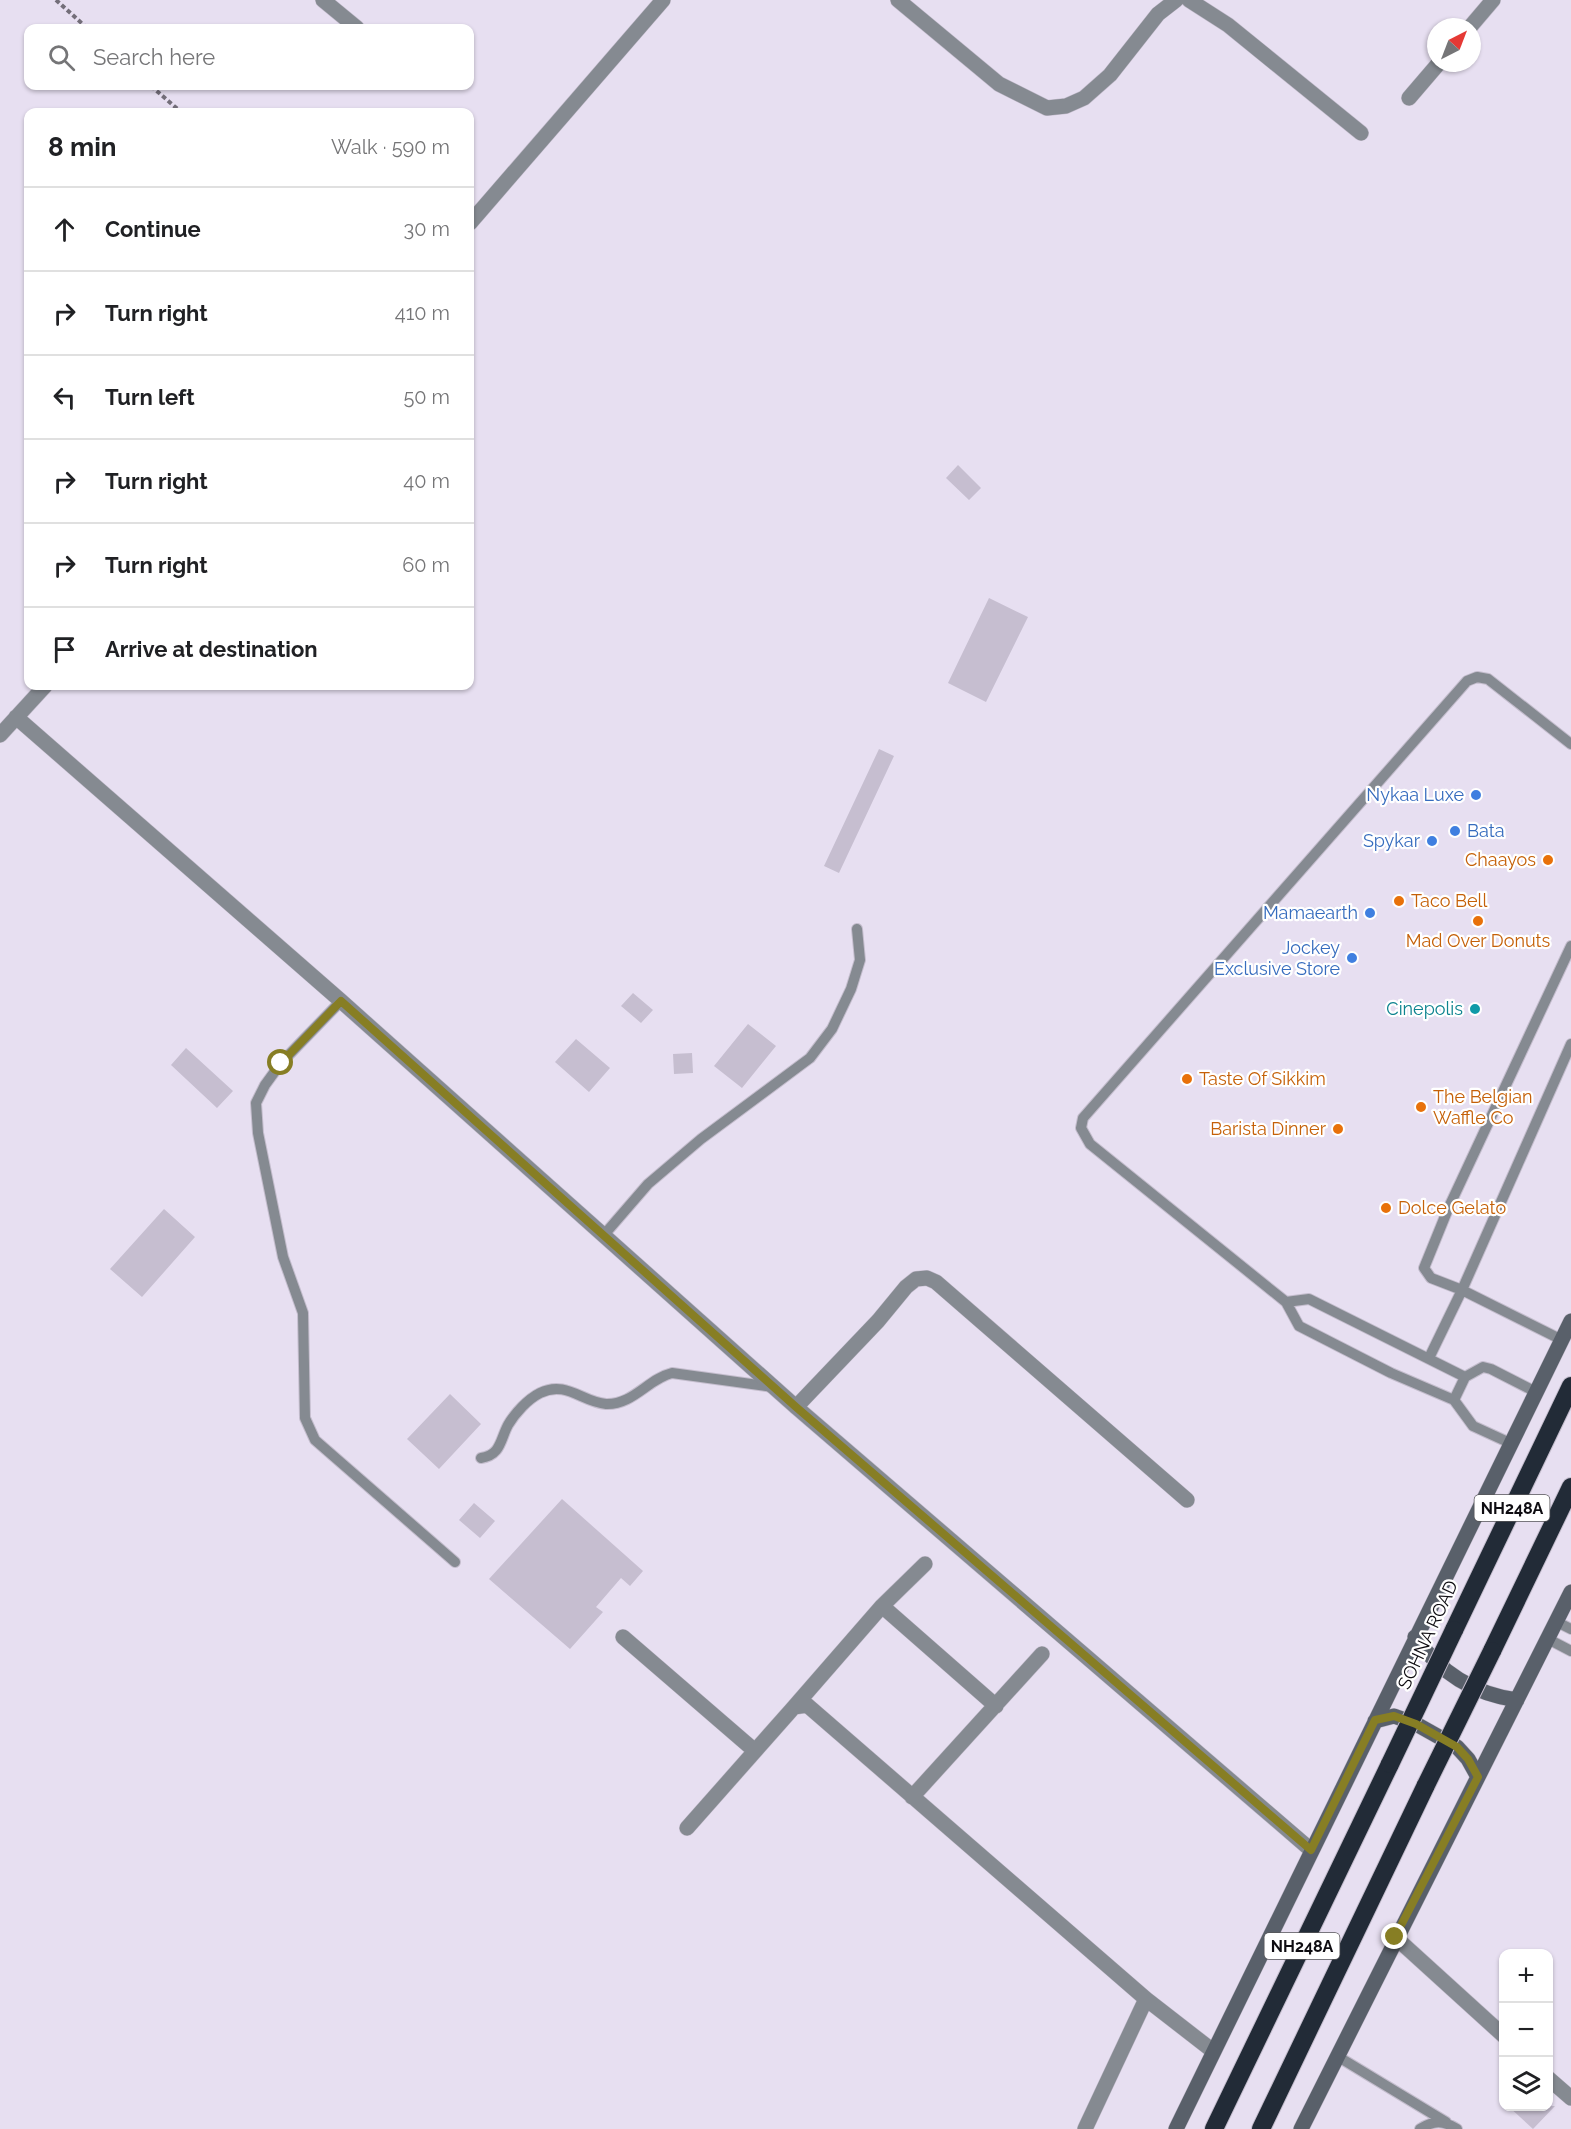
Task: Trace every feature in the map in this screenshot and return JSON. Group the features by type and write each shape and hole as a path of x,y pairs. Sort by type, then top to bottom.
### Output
{"highway":[{"name":"SOHNA ROAD","path":"1214,2129 1571,1386"},
{"name":"NH248A","path":"1261,2129 1571,1486"}],"main road":[{"path":"1176,2129 1571,1321"},
{"path":"1301,2129 1395,1937 1548,1639 1564,1625 1571,1592"},
{"path":"1415,1637 1426,1653 1458,1680 1494,1696 1517,1700"},
{"path":"1375,1720 1394,1716 1416,1724 1457,1747 1468,1759 1478,1777"}],"street":[{"path":"323,0 352,24"},
{"path":"474,218 663,0"},
{"path":"898,0 999,84 1047,108 1066,106 1084,98 1110,75 1158,14 1176,0"},
{"path":"1189,0 1228,25 1361,133"},
{"path":"1478,18 1493,0"},
{"path":"1409,98 1431,72"},
{"path":"0,735 41,690"},
{"path":"16,717 341,1001 773,1387 1311,1850"},
{"path":"796,1407 878,1321 906,1287 916,1280 927,1278 936,1282 1187,1500"},
{"path":"687,1828 882,1606 925,1564"},
{"path":"882,1606 996,1706"},
{"path":"623,1637 755,1751"},
{"path":"912,1797 1042,1653"},
{"path":"794,1707 801,1705 813,1709 1146,1999 1213,2052"},
{"path":"1395,1937 1499,2032"},
{"path":"1085,2129 1146,1999"},
{"path":"1553,2082 1571,2098"}],"lane":[{"path":"1510,1443 1473,1426 1454,1400 1391,1373 1299,1326 1286,1302 1090,1144 1081,1128 1083,1118 1467,681 1477,677 1488,679 1571,744"},
{"path":"603,1236 648,1184 701,1139 810,1058 832,1029 852,989 860,960 857,929"},
{"path":"1562,1340 1462,1290 1431,1278 1426,1274 1424,1263 1571,946"},
{"path":"341,1001 281,1063 265,1085 256,1103 258,1132 283,1257 303,1313 305,1418 315,1440 455,1562"},
{"path":"1429,1358 1462,1290 1571,1044"},
{"path":"1286,1302 1309,1299 1465,1377"},
{"path":"1454,1400 1465,1377 1483,1367 1536,1392"},
{"path":"481,1458 492,1455 499,1448 508,1426 527,1402 541,1392 553,1389 572,1390 606,1404 620,1402 662,1376 672,1373 773,1387"},
{"path":"1548,1639 1571,1651"},
{"path":"1337,2056 1457,2129"},
{"path":"1420,2129 1431,2122 1446,2122"}],"path":[{"path":"56,0 83,24"},
{"path":"156,90 176,108"}],"building":[{"path":"958,465 981,488 969,500 946,478"},
{"path":"989,598 1028,617 986,702 948,683"},
{"path":"879,749 894,756 839,873 824,866"},
{"path":"633,993 653,1010 641,1023 621,1006"},
{"path":"748,1024 776,1046 742,1088 714,1066"},
{"path":"576,1039 610,1068 589,1092 555,1062"},
{"path":"186,1048 233,1091 217,1108 171,1065"},
{"path":"692,1053 693,1073 674,1074 673,1054"},
{"path":"164,1209 195,1237 142,1297 110,1269"},
{"path":"450,1394 481,1424 439,1469 407,1439"},
{"path":"562,1499 643,1571 630,1586 621,1578 596,1607 603,1612 570,1649 489,1579"},
{"path":"474,1503 495,1521 480,1538 459,1520"},
{"path":"1513,2111 1550,2111 1533,2129"}],"place":[{"name":"Nykaa Luxe","path":"1476,795"},
{"name":"Bata","path":"1455,831"},
{"name":"Spykar","path":"1432,841"},
{"name":"Chaayos","path":"1548,860"},
{"name":"Taco Bell","path":"1399,901"},
{"name":"Mamaearth","path":"1370,913"},
{"name":"Mad Over Donuts","path":"1478,921"},
{"name":"Jockey Exclusive Store","path":"1352,958"},
{"name":"Cinepolis","path":"1475,1009"},
{"name":"Taste Of Sikkim","path":"1187,1079"},
{"name":"The Belgian Waffle Co","path":"1421,1107"},
{"name":"Barista Dinner","path":"1338,1129"},
{"name":"Dolce Gelato","path":"1386,1208"}],"route":[{"path":"281,1063 341,1001 796,1407 1311,1850 1375,1720 1394,1716 1416,1724 1457,1747 1468,1759 1478,1777 1395,1937"}]}
